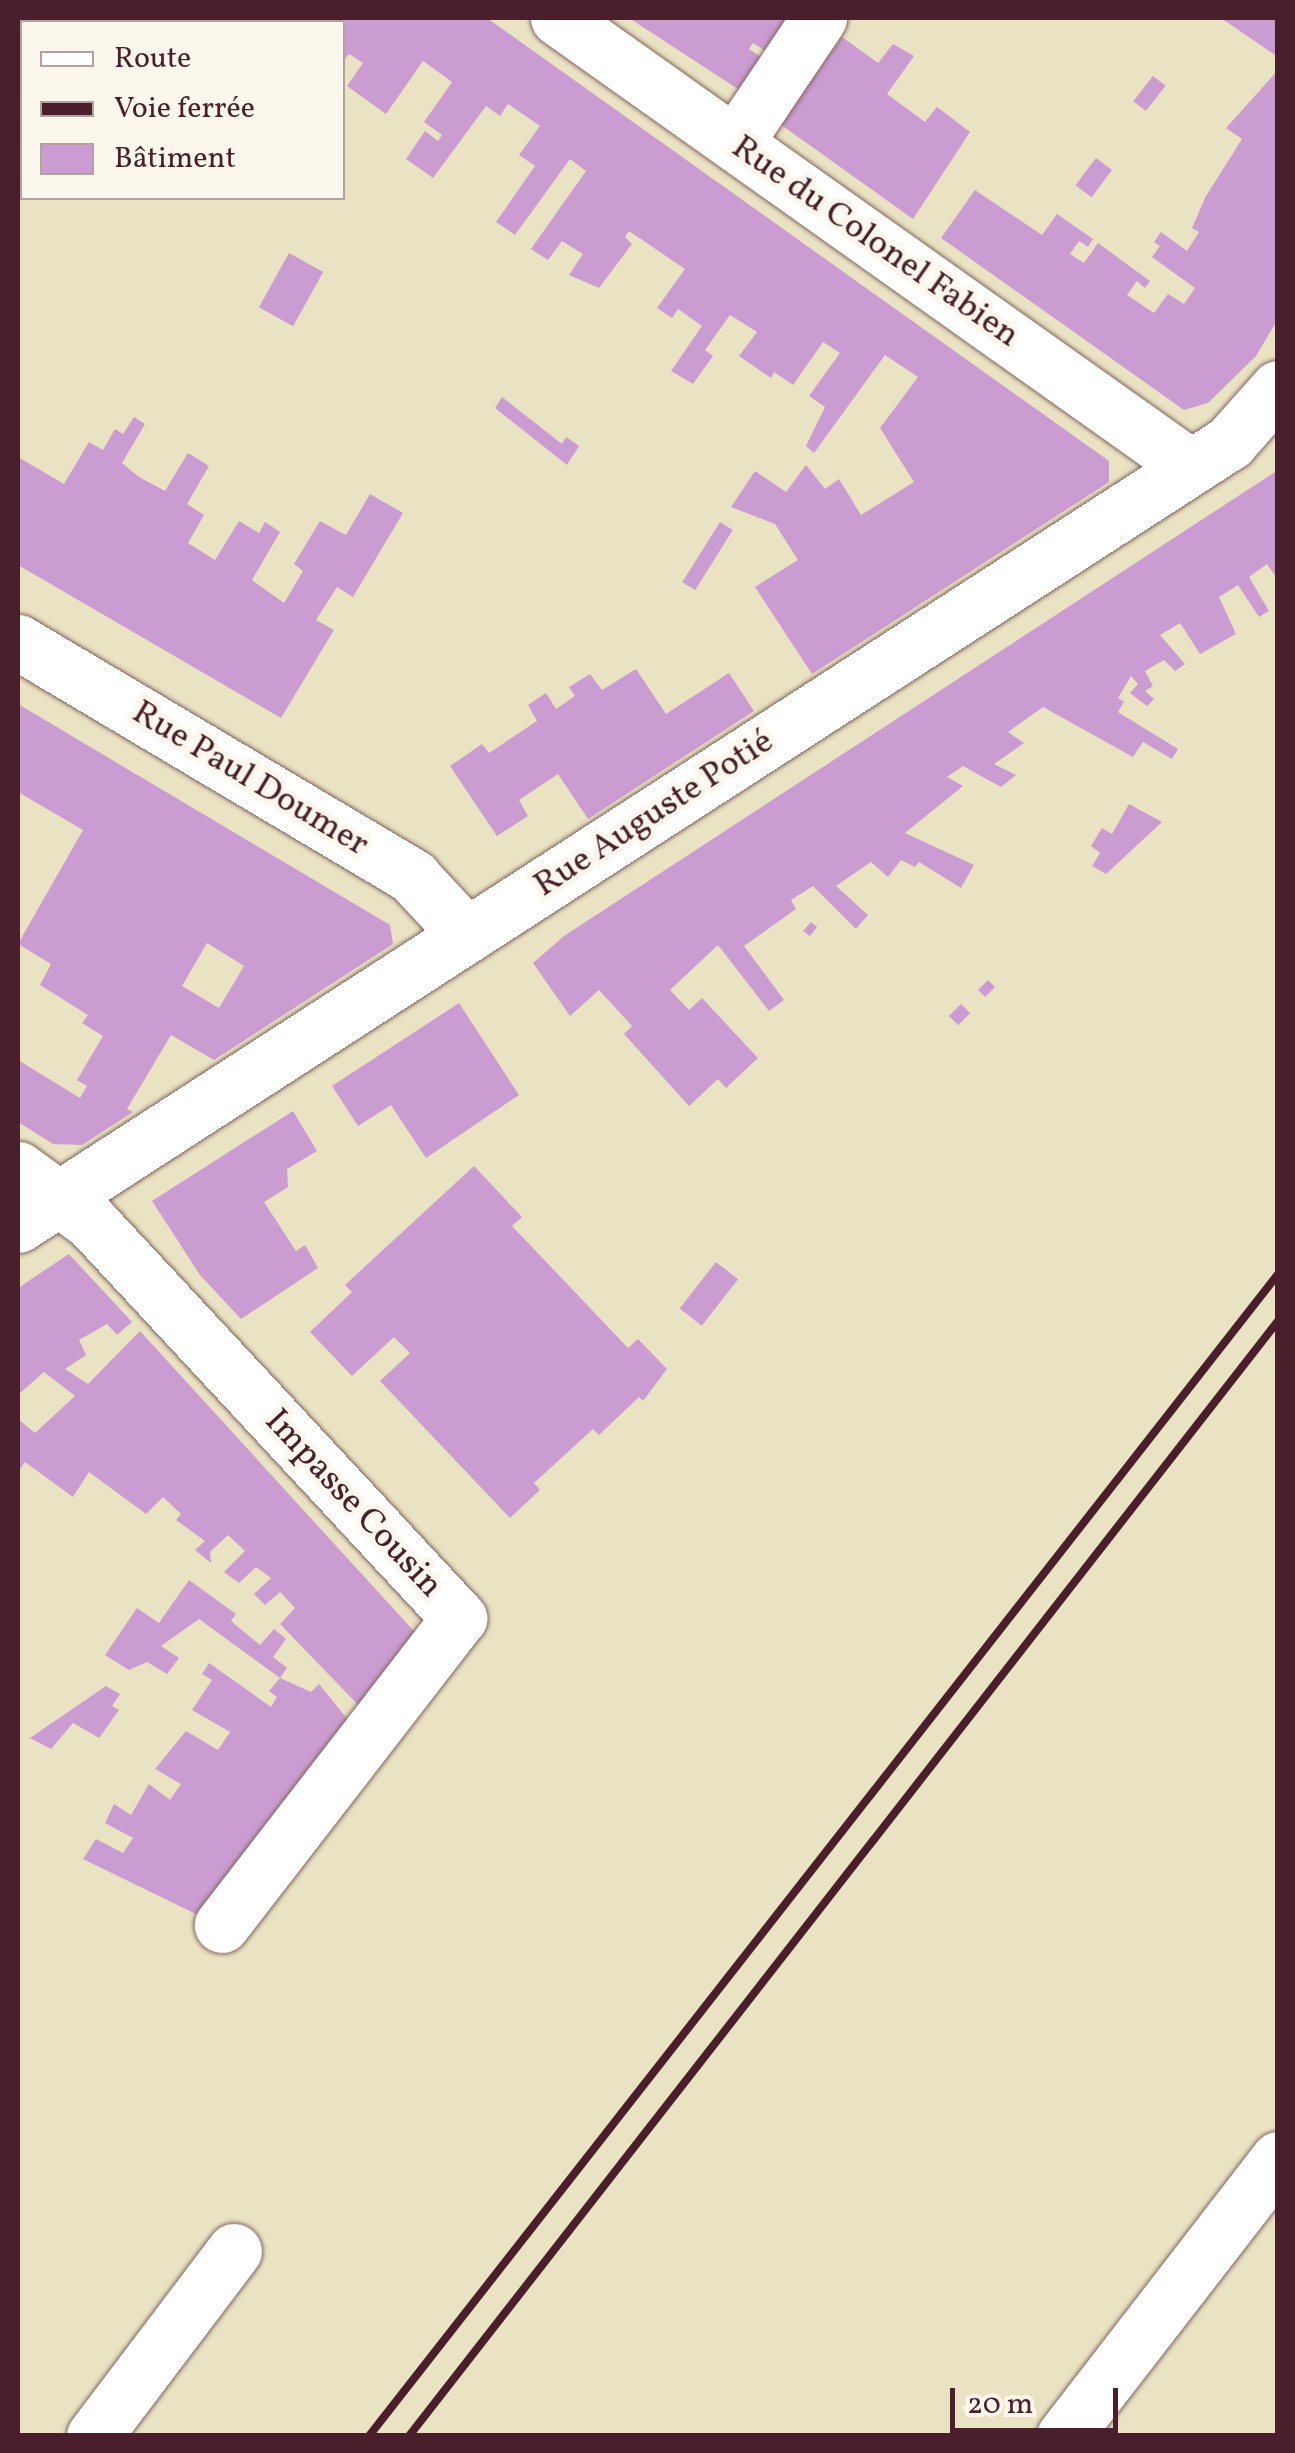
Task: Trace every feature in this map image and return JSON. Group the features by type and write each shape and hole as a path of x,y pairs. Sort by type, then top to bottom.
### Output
{"street":[{"name":"Rue du Colonel Fabien","path":"558,18 1191,468"},
{"path":"735,143 819,18"},
{"name":"Rue Auguste Potié","path":"32,1196 467,935 1191,468 1259,416 1278,388"},
{"name":"Rue Paul Doumer","path":"18,642 413,876 467,935"},
{"name":"Impasse Cousin","path":"32,1196 459,1618 222,1926"},
{"path":"1064,2436 1278,2159"},
{"path":"94,2436 234,2251"}],"building":[{"path":"487,18 1109,461 1109,482 812,674 755,587 798,560 775,524 731,507 755,471 786,492 806,465 825,489 839,479 861,515 914,482 880,428 918,377 885,355 814,453 806,446 825,407 809,396 840,353 823,342 793,385 774,372 771,378 739,356 757,332 730,315 705,350 713,356 693,384 671,371 702,326 678,309 672,318 657,308 685,269 629,231 625,237 632,244 599,288 569,275 583,254 562,241 548,260 531,249 586,171 570,159 515,235 496,222 535,166 519,155 540,126 508,104 500,116 486,106 433,178 406,159 425,131 438,141 442,135 424,122 452,82 423,61 386,114 347,86 363,63 349,54 345,59 345,20 246,20"},
{"path":"629,18 793,18 772,55 753,43 749,49 767,61 744,93"},
{"path":"1221,18 1276,18 1278,57"},
{"path":"842,37 878,63 893,44 914,56 887,94 925,122 937,107 970,132 913,219 780,124"},
{"path":"1278,70 1278,319 1256,356 1208,403 1184,410 941,238 975,190 1042,235 1057,214 1093,239 1088,247 1079,241 1070,254 1084,263 1098,243 1150,281 1145,288 1137,281 1127,295 1154,313 1168,294 1184,304 1195,288 1152,257 1160,246 1154,242 1161,232 1187,251 1199,232 1192,228 1206,196 1242,139 1226,128"},
{"path":"1153,76 1166,86 1146,111 1133,101"},
{"path":"1096,158 1112,170 1092,197 1076,185"},
{"path":"289,253 323,272 293,326 259,307"},
{"path":"502,397 562,444 566,437 579,446 567,465 495,408"},
{"path":"134,417 145,424 122,463 139,477 165,491 188,453 209,466 187,504 204,515 188,543 215,560 239,521 259,533 265,522 280,532 252,580 284,603 303,571 294,564 320,521 346,535 370,494 403,513 353,597 337,587 316,620 334,630 281,718 18,565 18,457 64,484 89,442 103,450 115,429 123,434"},
{"path":"1278,470 1278,580 1267,564 1249,577 1269,611 1259,617 1238,585 1219,597 1236,634 1200,654 1180,623 1160,635 1185,664 1175,671 1164,660 1145,671 1153,686 1145,691 1154,699 1147,706 1130,693 1138,684 1131,676 1118,698 1124,702 1118,712 1178,749 1172,759 1143,742 1133,757 1043,707 1008,732 1024,743 994,764 1016,775 1001,787 963,766 947,777 963,786 905,833 974,865 961,888 919,862 915,867 901,860 888,877 871,862 836,886 868,915 856,929 813,886 791,900 796,909 744,946 784,1000 769,1011 718,945 670,990 689,1010 702,998 758,1058 726,1088 718,1079 689,1106 624,1034 632,1026 599,990 570,1016 533,963 564,936"},
{"path":"720,522 733,530 695,590 682,582"},
{"path":"636,669 666,714 729,673 754,711 588,819 558,774 519,800 528,816 497,836 450,766 482,744 489,753 537,721 528,705 546,693 556,709 575,696 569,687 590,674 602,690"},
{"path":"18,704 390,925 393,944 214,1060 171,1035 127,1109 133,1112 82,1145 53,1144 18,1122 18,1060 80,1098 87,1086 77,1080 103,1036 82,1023 88,1015 40,985 51,964 18,944 83,830 18,792","holes":["207,943 244,966 219,1008 182,986"]},
{"path":"1129,804 1162,822 1106,874 1092,866 1100,853 1091,846 1102,828 1112,834"},
{"path":"811,922 817,927 810,936 803,931"},
{"path":"988,980 995,987 985,997 978,990"},
{"path":"459,1003 519,1095 426,1158 391,1105 358,1126 332,1086"},
{"path":"961,1004 970,1013 958,1025 949,1016"},
{"path":"293,1111 317,1151 287,1169 288,1187 264,1202 296,1251 305,1245 318,1268 241,1319 200,1275 152,1201"},
{"path":"474,1166 522,1217 512,1226 628,1348 638,1339 667,1369 643,1401 639,1397 599,1435 593,1429 534,1483 540,1490 510,1518 380,1381 410,1353 394,1337 352,1376 310,1332 352,1292 345,1285"},
{"path":"69,1254 132,1322 117,1335 107,1324 79,1340 86,1355 65,1369 88,1384 140,1331 422,1640 365,1712 280,1624 295,1608 280,1592 265,1605 254,1594 271,1578 256,1567 239,1583 224,1572 245,1551 228,1535 210,1552 211,1563 195,1550 205,1541 176,1520 181,1514 163,1497 146,1514 89,1472 73,1497 25,1462 18,1472 18,1419 35,1433 75,1396 44,1372 18,1395 18,1288"},
{"path":"716,1262 738,1279 702,1326 680,1308"},
{"path":"189,1580 236,1614 231,1621 260,1645 274,1629 286,1639 273,1657 287,1668 280,1678 199,1619 161,1646 179,1658 167,1674 147,1662 129,1670 105,1655 137,1608 159,1623"},
{"path":"209,1663 271,1707 277,1697 269,1691 280,1678 311,1692 319,1684 353,1726 202,1917 83,1859 96,1839 123,1853 133,1838 105,1823 114,1804 131,1815 149,1784 170,1800 181,1784 155,1769 186,1731 218,1750 230,1732 192,1710 212,1680 202,1674"},
{"path":"106,1686 120,1694 112,1706 119,1710 99,1738 73,1723 51,1749 30,1738"}],"railway":[{"path":"369,2436 1278,1274"},
{"path":"409,2436 1278,1321"}]}
